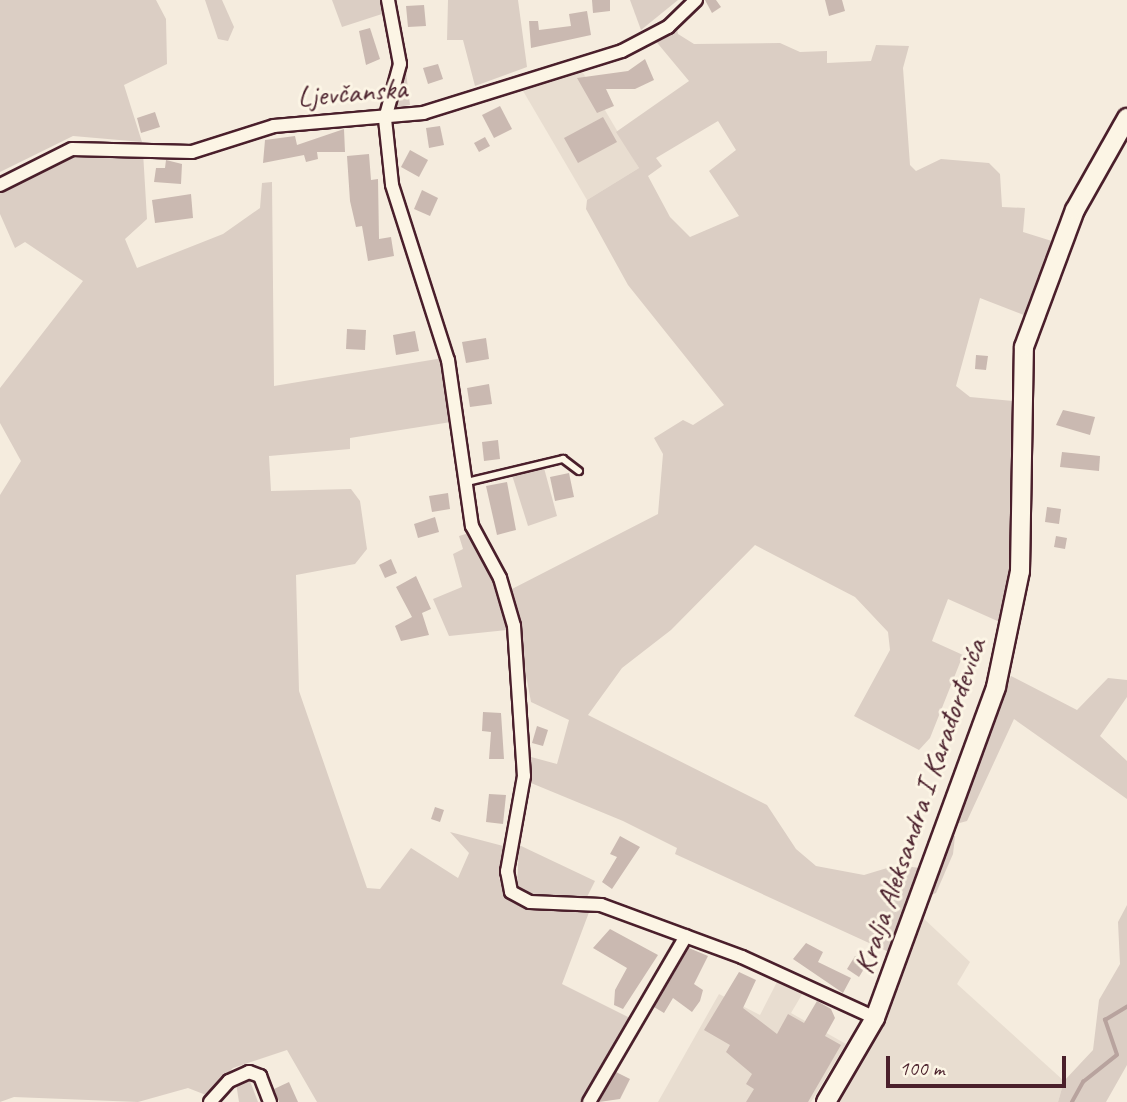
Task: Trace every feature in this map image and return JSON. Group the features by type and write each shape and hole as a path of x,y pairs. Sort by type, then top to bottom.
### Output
{"street":[{"path":"388,0 400,73 385,119 399,218 448,360 472,526 500,578 515,635 524,776 507,871 511,892 530,902 601,905 686,936 875,1018"},
{"name":"Ljevčanska","path":"0,185 72,149 192,152 274,126 385,119 622,51 668,27 696,0"},
{"name":"Kralja Aleksandra I Karađorđevića","path":"826,1102 875,1018 1006,649 1020,571 1020,391 1029,330 1074,210 1127,118"},
{"path":"589,1102 686,936"},
{"path":"211,1102 236,1076 256,1072 270,1102"}],"lane":[{"path":"465,482 564,459 579,471"}],"shaded area":[{"path":"0,0 156,0 166,19 167,64 124,85 142,142 73,136 0,172"},
{"path":"205,0 222,0 234,27 228,41 218,39"},
{"path":"332,0 384,0 385,13 342,27"},
{"path":"448,0 518,0 527,67 475,86 463,40 447,40"},
{"path":"630,0 678,0 641,30"},
{"path":"676,24 678,34 694,44 780,43 800,52 827,51 827,63 871,61 876,45 909,46 903,68 910,165 916,171 941,159 989,163 1000,174 1002,207 1025,208 1023,232 1055,242 1024,315 980,298 956,386 970,397 1013,401 1011,563 1002,623 948,599 932,641 963,655 930,738 919,750 854,716 890,650 888,632 855,597 755,545 671,630 622,668 588,715 767,805 796,849 816,866 864,875 897,865 920,868 891,953 675,854 677,848 623,821 531,783 531,757 557,764 569,720 531,702 510,590 658,514 663,454 654,438 683,420 693,425 724,405 628,285 586,209 587,200 639,168 616,132 689,81 654,39","holes":["718,121 736,150 709,171 739,216 690,237 670,217 648,176 662,166 656,158"]},
{"path":"579,66 639,168 587,200 519,84"},
{"path":"406,72 410,105 391,108"},
{"path":"75,152 143,152 147,219 125,239 137,268 223,234 260,208 262,183 272,182 274,386 443,358 451,422 350,438 350,449 269,456 271,491 351,489 360,501 367,549 355,564 296,575 299,691 367,888 380,889 411,848 458,878 469,853 450,832 507,847 499,878 511,902 529,910 591,907 562,984 632,1019 585,1102 317,1102 287,1050 233,1068 206,1095 188,1088 138,1102 14,1097 0,1102 0,495 21,461 0,423 0,388 83,281 25,242 15,248 0,214 0,189"},
{"path":"544,468 557,516 528,526 512,475"},
{"path":"469,533 487,564 507,630 449,636 433,599 462,587 453,554 463,549 459,536"},
{"path":"1011,676 1077,710 1108,678 1127,680 1127,697 1100,736 1127,761 1127,799 1014,719 967,821 952,825"},
{"path":"949,834 955,836 953,854 936,893 928,896"},
{"path":"519,845 595,881 587,897 544,898 517,888"},
{"path":"1127,905 1127,1065 1106,1102 1058,1102 1064,1081 1093,1050 1099,1000 1120,964 1118,922"},
{"path":"922,917 970,962 957,984 1064,1081 1058,1102 830,1102 900,981"},
{"path":"778,980 804,991 791,1013 846,1044 811,1102 658,1102 719,994 760,1015"},
{"path":"250,1081 258,1102 239,1102 236,1083"}],"building":[{"path":"592,0 610,0 610,11 593,13"},
{"path":"705,0 716,0 721,7 712,13"},
{"path":"825,0 842,0 845,11 829,16"},
{"path":"424,5 426,26 408,27 406,6"},
{"path":"587,11 591,35 531,48 529,21 538,21 539,30 571,26 569,14"},
{"path":"370,28 380,59 366,65 359,31"},
{"path":"645,59 654,80 635,89 606,89 614,106 597,113 577,78 628,71"},
{"path":"438,64 443,79 428,84 423,68"},
{"path":"500,106 512,129 494,138 482,115"},
{"path":"155,112 160,127 141,133 137,118"},
{"path":"603,117 617,142 578,163 564,138"},
{"path":"440,126 444,145 429,148 426,128"},
{"path":"344,129 345,152 317,152 318,159 306,162 304,155 263,163 265,140 295,136 297,145"},
{"path":"485,137 490,146 479,152 474,143"},
{"path":"410,150 428,160 419,177 401,167"},
{"path":"369,154 371,180 378,179 379,239 391,237 394,256 368,261 362,226 356,227 350,201 347,156"},
{"path":"166,160 182,164 181,184 154,182 156,168 165,168"},
{"path":"422,190 438,198 430,216 414,209"},
{"path":"191,194 193,218 155,223 152,200"},
{"path":"347,329 366,330 365,350 346,349"},
{"path":"415,331 419,351 396,355 393,335"},
{"path":"486,338 489,359 466,363 462,342"},
{"path":"976,355 988,356 986,370 975,369"},
{"path":"489,384 492,404 470,407 467,388"},
{"path":"1063,410 1095,417 1090,435 1056,425"},
{"path":"498,440 500,459 484,461 482,442"},
{"path":"1062,452 1100,456 1099,471 1060,467"},
{"path":"569,473 574,497 555,501 550,477"},
{"path":"507,482 516,530 497,535 486,486"},
{"path":"448,493 450,509 432,512 429,496"},
{"path":"1047,507 1061,509 1059,524 1045,522"},
{"path":"435,517 439,532 418,538 414,524"},
{"path":"1056,536 1067,538 1065,549 1054,547"},
{"path":"391,559 397,573 385,578 379,565"},
{"path":"416,576 431,609 422,613 429,635 401,641 395,626 412,617 396,587"},
{"path":"483,712 501,713 504,759 489,759 491,732 482,731"},
{"path":"537,726 548,730 543,746 532,743"},
{"path":"489,794 506,795 503,824 486,822"},
{"path":"435,807 444,810 440,822 431,819"},
{"path":"620,836 640,847 612,889 602,882 617,857 610,854"},
{"path":"610,929 658,955 623,1009 614,1005 615,990 627,968 593,948"},
{"path":"806,943 823,952 818,962 851,978 843,993 793,959"},
{"path":"689,948 708,956 694,984 703,990 700,1001 692,1012 673,998 664,1013 654,1007"},
{"path":"855,956 867,964 859,977 847,969"},
{"path":"739,972 756,980 743,1008 777,1034 788,1014 804,1023 817,1001 831,1009 835,1018 825,1036 841,1045 808,1102 746,1102 754,1089 746,1084 752,1074 726,1052 730,1045 704,1030"},
{"path":"616,1072 630,1079 620,1099 599,1102"},
{"path":"289,1082 298,1102 279,1102 274,1089"}],"waterway":[{"path":"1072,1102 1083,1082 1117,1055 1105,1020 1127,1007"}]}
